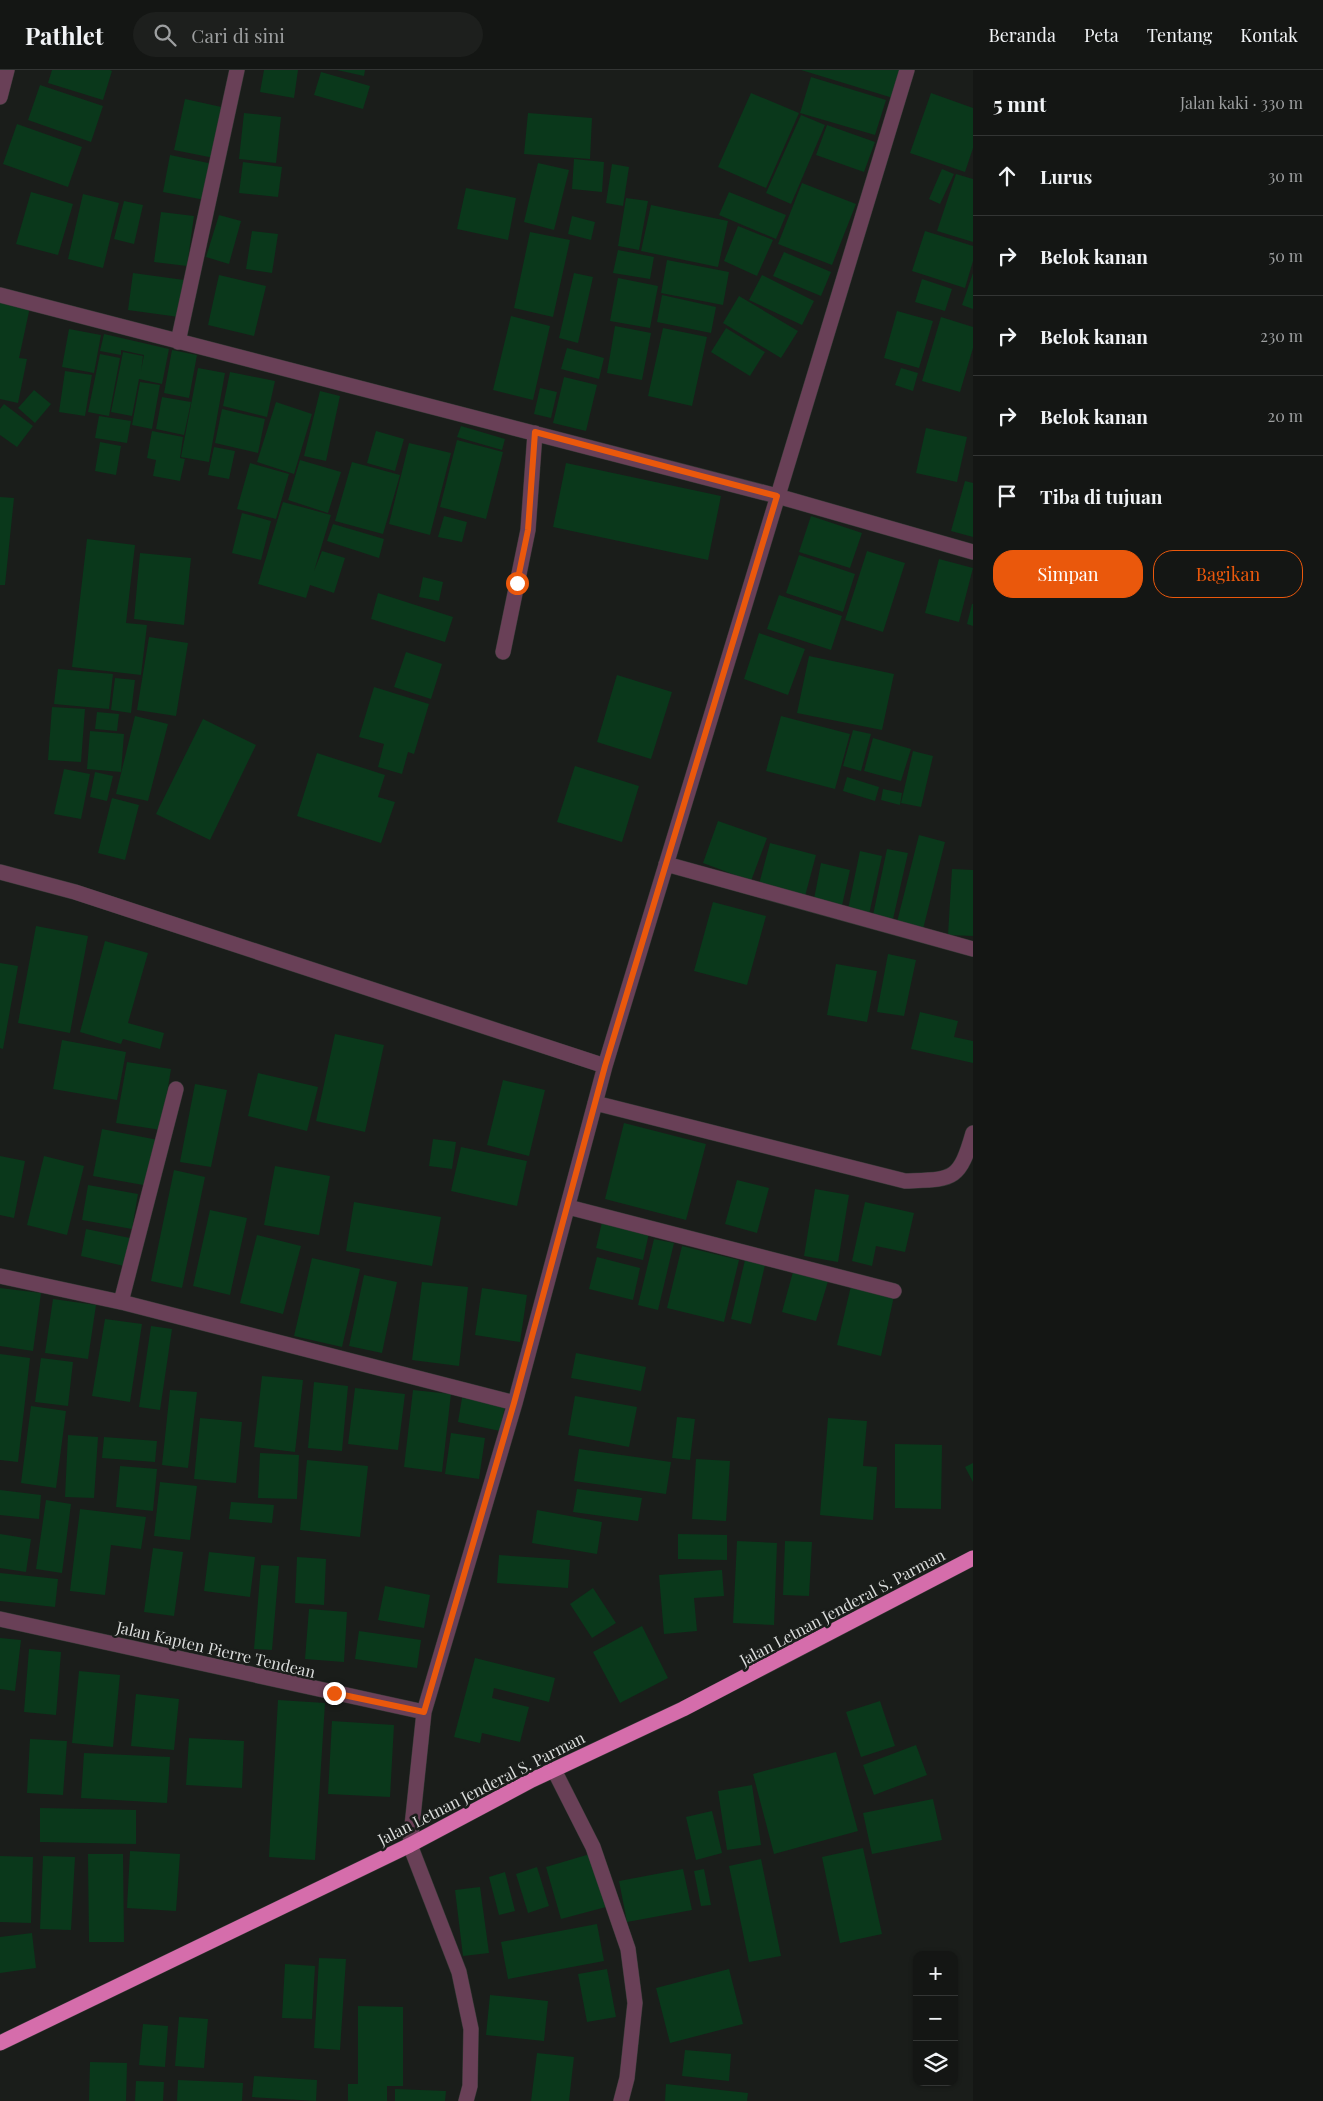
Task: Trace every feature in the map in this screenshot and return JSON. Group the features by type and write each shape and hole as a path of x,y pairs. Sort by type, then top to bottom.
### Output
{"highway":[{"name":"Jalan Letnan Jenderal S. Parman","path":"0,2042 410,1845 554,1770 684,1710 973,1558"}],"street":[{"path":"0,97 7,70"},
{"path":"178,342 237,70"},
{"path":"466,2101 470,2086 471,2029 459,1972 410,1845 424,1712 514,1403 605,1066 907,70"},
{"path":"0,295 535,432 777,496 973,552"},
{"path":"503,652 528,530 535,432"},
{"path":"666,864 973,949"},
{"path":"0,872 75,892 605,1066"},
{"path":"121,1302 176,1089"},
{"path":"595,1103 905,1181 945,1179 956,1174 966,1156 973,1133"},
{"path":"568,1207 894,1291"},
{"path":"0,1276 121,1302 514,1403"},
{"name":"Jalan Kapten Pierre Tendean","path":"0,1619 424,1712"},
{"path":"554,1770 593,1848 628,1949 636,2003 627,2078 621,2101"}],"building":[{"path":"52,70 112,71 103,100 48,83"},
{"path":"264,70 298,70 294,98 260,92"},
{"path":"337,70 365,70 364,76"},
{"path":"801,70 902,70 893,98"},
{"path":"321,72 370,86 363,109 314,95"},
{"path":"811,77 886,100 875,135 800,113"},
{"path":"40,85 103,106 91,142 28,120"},
{"path":"751,93 799,113 766,188 718,167"},
{"path":"931,93 973,108 973,148 965,172 910,153"},
{"path":"185,99 226,108 214,158 174,150"},
{"path":"244,113 281,117 276,163 239,159"},
{"path":"528,113 592,118 590,159 524,154"},
{"path":"801,115 825,125 791,204 766,193"},
{"path":"17,124 82,147 68,187 3,164"},
{"path":"827,125 875,142 864,172 816,155"},
{"path":"170,155 213,164 205,200 163,192"},
{"path":"574,159 604,162 602,192 572,189"},
{"path":"243,162 282,167 278,197 239,193"},
{"path":"538,163 569,170 554,230 524,222"},
{"path":"612,164 629,167 623,206 606,203"},
{"path":"942,169 954,174 940,204 929,199"},
{"path":"956,174 973,179 973,242 937,231"},
{"path":"802,183 856,204 832,265 778,244"},
{"path":"466,188 516,198 508,240 457,229"},
{"path":"31,192 73,204 58,255 16,244"},
{"path":"729,192 786,215 776,239 719,215"},
{"path":"83,194 119,203 103,268 68,259"},
{"path":"626,198 648,201 639,250 618,246"},
{"path":"124,201 143,205 134,244 114,239"},
{"path":"651,205 728,221 718,267 641,251"},
{"path":"161,212 194,216 187,266 154,262"},
{"path":"219,215 241,221 229,264 206,257"},
{"path":"572,216 595,222 591,240 568,234"},
{"path":"738,226 773,240 757,276 724,261"},
{"path":"252,231 278,234 272,273 246,269"},
{"path":"925,231 973,246 973,261 965,288 912,271"},
{"path":"530,232 570,240 553,317 514,308"},
{"path":"618,250 654,257 650,279 613,273"},
{"path":"784,252 831,272 821,296 773,276"},
{"path":"667,260 729,272 723,305 661,293"},
{"path":"133,273 184,280 179,317 128,310"},
{"path":"574,273 593,277 578,343 559,338"},
{"path":"973,273 973,309 962,305"},
{"path":"219,275 266,286 254,336 208,325"},
{"path":"762,275 814,301 802,325 749,300"},
{"path":"618,278 658,286 650,328 610,321"},
{"path":"922,279 952,289 945,311 915,302"},
{"path":"662,295 716,307 711,333 657,322"},
{"path":"739,296 798,331 781,358 723,323"},
{"path":"0,302 30,307 19,358 27,359 18,403 0,399"},
{"path":"897,311 933,321 919,368 884,358"},
{"path":"511,316 550,326 533,400 493,390"},
{"path":"941,317 973,327 973,348 960,392 922,381"},
{"path":"615,326 651,333 642,380 607,373"},
{"path":"663,328 707,337 692,406 648,396"},
{"path":"726,328 765,352 750,376 711,352"},
{"path":"69,329 101,335 94,373 62,367"},
{"path":"104,334 169,349 162,384 139,379 132,416 111,412 123,352 143,356 141,371 144,355 121,350 121,355 100,351"},
{"path":"567,348 604,358 599,379 561,369"},
{"path":"172,350 197,355 189,398 164,393"},
{"path":"100,354 120,358 109,416 88,412"},
{"path":"198,368 225,373 209,462 181,457"},
{"path":"901,368 918,373 913,391 895,385"},
{"path":"65,371 92,375 85,416 59,412"},
{"path":"230,372 275,381 267,417 223,406"},
{"path":"564,377 597,385 586,431 553,423"},
{"path":"140,382 160,385 152,429 132,425"},
{"path":"540,388 557,392 551,418 534,414"},
{"path":"34,390 51,404 35,423 18,408"},
{"path":"320,391 340,396 326,461 304,456"},
{"path":"162,397 191,402 184,435 156,429"},
{"path":"276,402 312,414 294,474 257,462"},
{"path":"4,404 33,426 17,447 0,435 0,409"},
{"path":"222,409 265,419 258,453 215,443"},
{"path":"99,416 131,421 127,443 95,438"},
{"path":"461,426 505,439 502,450 457,437"},
{"path":"926,428 967,437 957,482 916,473"},
{"path":"152,431 183,437 180,458 185,459 180,481 153,476 156,460 147,458"},
{"path":"376,431 404,439 395,471 367,463"},
{"path":"457,440 503,452 486,519 440,507"},
{"path":"100,442 121,446 116,475 95,471"},
{"path":"409,443 451,453 430,535 389,524"},
{"path":"214,447 235,451 229,479 208,475"},
{"path":"300,460 341,472 328,513 288,500"},
{"path":"352,462 400,475 383,534 335,521"},
{"path":"250,463 289,474 276,519 237,509"},
{"path":"566,463 721,496 708,560 553,527"},
{"path":"965,481 973,483 973,537 951,531"},
{"path":"0,497 14,498 5,585 0,585"},
{"path":"283,502 331,515 314,571 322,551 345,558 334,593 310,585 306,598 258,584"},
{"path":"242,513 271,521 261,560 232,553"},
{"path":"444,516 467,522 462,542 438,537"},
{"path":"811,516 862,533 850,568 799,552"},
{"path":"333,524 384,539 379,558 327,541"},
{"path":"87,539 135,545 126,623 147,625 141,675 72,667"},
{"path":"867,551 905,563 883,632 845,620"},
{"path":"140,553 191,558 184,625 134,619"},
{"path":"799,555 855,574 843,612 786,593"},
{"path":"939,559 973,568 959,622 925,613"},
{"path":"423,577 443,582 439,601 419,597"},
{"path":"378,593 453,617 445,642 371,619"},
{"path":"779,595 842,616 831,650 767,629"},
{"path":"973,604 973,626 967,624"},
{"path":"759,633 805,649 788,695 744,679"},
{"path":"149,637 188,643 176,716 137,710"},
{"path":"406,652 442,664 431,699 394,687"},
{"path":"809,656 894,674 882,730 797,713"},
{"path":"58,669 113,674 109,709 54,704"},
{"path":"617,675 672,692 651,759 597,742"},
{"path":"115,678 135,680 131,713 111,710"},
{"path":"374,687 429,704 414,754 408,752 402,774 378,767 384,744 359,737"},
{"path":"52,707 85,709 81,762 48,760"},
{"path":"97,712 119,714 117,731 95,729"},
{"path":"135,716 168,724 148,801 116,794"},
{"path":"781,716 850,734 835,789 766,771"},
{"path":"203,719 256,745 210,840 156,814"},
{"path":"853,730 871,734 861,771 843,766"},
{"path":"90,731 124,734 121,772 87,769"},
{"path":"873,738 911,749 901,781 864,771"},
{"path":"913,751 933,756 921,807 901,803"},
{"path":"317,753 385,775 378,797 395,802 381,843 297,816"},
{"path":"575,766 639,786 622,842 557,822"},
{"path":"64,769 90,774 81,819 54,814"},
{"path":"95,772 113,776 107,801 90,797"},
{"path":"847,777 879,787 875,801 843,791"},
{"path":"883,789 902,793 900,805 881,800"},
{"path":"112,798 139,805 125,860 98,853"},
{"path":"718,821 767,838 751,881 703,863"},
{"path":"919,835 945,842 922,933 896,926"},
{"path":"770,843 816,855 804,900 758,888"},
{"path":"887,849 908,853 893,919 873,915"},
{"path":"860,851 882,856 868,919 847,914"},
{"path":"821,863 850,870 841,910 813,904"},
{"path":"952,869 973,870 973,936 948,935"},
{"path":"713,902 766,916 747,985 694,971"},
{"path":"36,926 88,936 70,1033 18,1023"},
{"path":"105,941 148,953 128,1023 164,1033 160,1049 123,1039 121,1044 80,1032"},
{"path":"888,954 916,960 904,1016 877,1012"},
{"path":"0,963 18,966 3,1049 0,1048"},
{"path":"836,964 877,971 867,1022 827,1015"},
{"path":"920,1012 958,1021 954,1037 973,1041 973,1063 911,1049"},
{"path":"335,1034 384,1045 365,1132 316,1121"},
{"path":"62,1040 126,1052 117,1100 53,1089"},
{"path":"127,1062 171,1069 161,1130 116,1123"},
{"path":"258,1073 318,1087 307,1131 248,1116"},
{"path":"503,1080 545,1090 529,1156 487,1145"},
{"path":"195,1084 227,1090 211,1167 180,1162"},
{"path":"624,1123 706,1144 686,1220 605,1199"},
{"path":"102,1129 158,1140 149,1186 93,1176"},
{"path":"433,1139 456,1142 452,1169 429,1166"},
{"path":"461,1147 527,1161 517,1206 451,1191"},
{"path":"0,1156 25,1161 14,1218 0,1215"},
{"path":"44,1156 84,1166 67,1235 27,1225"},
{"path":"275,1166 330,1176 319,1235 264,1225"},
{"path":"174,1170 205,1177 182,1288 151,1281"},
{"path":"737,1180 769,1188 757,1233 725,1224"},
{"path":"88,1185 138,1194 132,1229 82,1220"},
{"path":"815,1189 849,1195 838,1262 804,1256"},
{"path":"354,1202 441,1217 432,1266 346,1251"},
{"path":"865,1202 914,1213 905,1252 876,1246 872,1266 852,1261"},
{"path":"210,1210 247,1218 230,1295 193,1286"},
{"path":"602,1222 649,1233 643,1260 596,1248"},
{"path":"86,1229 130,1238 124,1266 81,1256"},
{"path":"257,1235 301,1246 283,1314 240,1303"},
{"path":"654,1239 674,1243 658,1310 638,1305"},
{"path":"682,1246 739,1260 724,1322 667,1308"},
{"path":"597,1257 640,1268 633,1300 589,1289"},
{"path":"312,1258 360,1269 342,1347 294,1336"},
{"path":"745,1260 765,1265 751,1324 731,1319"},
{"path":"794,1268 829,1278 816,1321 782,1312"},
{"path":"364,1275 397,1282 382,1353 349,1346"},
{"path":"422,1282 468,1287 459,1366 412,1360"},
{"path":"851,1286 894,1296 881,1356 837,1345"},
{"path":"0,1288 41,1293 33,1351 0,1346"},
{"path":"482,1288 527,1295 520,1342 475,1335"},
{"path":"53,1299 96,1305 88,1359 45,1353"},
{"path":"105,1319 142,1324 130,1402 92,1396"},
{"path":"151,1326 172,1329 160,1410 139,1407"},
{"path":"576,1353 646,1367 641,1391 571,1378"},
{"path":"0,1354 30,1358 18,1462 0,1460"},
{"path":"41,1358 73,1362 68,1406 35,1402"},
{"path":"262,1376 303,1380 295,1452 254,1447"},
{"path":"314,1382 348,1386 342,1451 308,1448"},
{"path":"355,1388 405,1394 398,1450 348,1444"},
{"path":"170,1390 197,1392 188,1468 162,1465"},
{"path":"413,1390 451,1394 442,1472 404,1467"},
{"path":"575,1396 637,1407 629,1447 568,1435"},
{"path":"462,1398 505,1405 500,1431 458,1422"},
{"path":"31,1406 66,1411 56,1488 21,1483"},
{"path":"677,1417 695,1419 690,1460 672,1458"},
{"path":"200,1418 242,1422 236,1483 194,1479"},
{"path":"828,1418 867,1421 863,1466 877,1467 873,1520 820,1515"},
{"path":"451,1433 485,1438 479,1479 445,1474"},
{"path":"68,1435 98,1437 94,1498 65,1497"},
{"path":"104,1437 157,1441 155,1462 102,1458"},
{"path":"895,1444 942,1445 941,1509 895,1508"},
{"path":"579,1449 671,1462 666,1494 574,1481"},
{"path":"260,1453 299,1455 297,1499 258,1498"},
{"path":"696,1459 730,1461 726,1521 692,1519"},
{"path":"307,1460 368,1466 360,1537 300,1530"},
{"path":"973,1463 973,1482 965,1467"},
{"path":"120,1466 157,1469 153,1511 116,1507"},
{"path":"160,1482 197,1486 190,1540 154,1536"},
{"path":"577,1489 642,1498 638,1521 573,1512"},
{"path":"0,1490 41,1495 39,1519 0,1515"},
{"path":"46,1500 71,1504 62,1573 36,1569"},
{"path":"231,1502 274,1505 272,1523 229,1519"},
{"path":"80,1509 146,1517 141,1549 111,1545 105,1595 70,1591"},
{"path":"537,1510 602,1522 597,1554 532,1543"},
{"path":"0,1534 31,1539 26,1572 0,1568"},
{"path":"678,1534 727,1535 727,1560 678,1559"},
{"path":"737,1541 777,1543 774,1625 733,1623"},
{"path":"785,1541 812,1542 809,1596 783,1595"},
{"path":"153,1548 183,1552 174,1616 144,1612"},
{"path":"209,1552 255,1557 250,1597 204,1591"},
{"path":"499,1555 570,1560 568,1588 497,1583"},
{"path":"297,1557 326,1559 324,1605 295,1603"},
{"path":"261,1565 279,1566 272,1650 254,1649"},
{"path":"722,1570 724,1596 694,1598 697,1631 664,1634 659,1575"},
{"path":"0,1573 58,1579 55,1607 0,1601"},
{"path":"385,1586 430,1595 424,1628 378,1620"},
{"path":"593,1588 616,1623 592,1638 570,1604"},
{"path":"309,1609 347,1612 344,1662 305,1659"},
{"path":"642,1626 668,1678 620,1703 593,1652"},
{"path":"359,1631 421,1640 417,1668 355,1659"},
{"path":"0,1638 21,1640 15,1691 0,1689"},
{"path":"29,1649 61,1652 56,1715 24,1712"},
{"path":"475,1658 555,1678 549,1702 494,1688 492,1698 529,1707 520,1742 482,1733 480,1743 454,1737"},
{"path":"79,1671 120,1675 113,1747 72,1743"},
{"path":"136,1694 179,1699 174,1750 131,1746"},
{"path":"278,1700 325,1703 315,1860 269,1857"},
{"path":"880,1701 895,1746 861,1757 846,1712"},
{"path":"332,1721 394,1725 390,1797 328,1794"},
{"path":"189,1738 244,1741 242,1788 186,1785"},
{"path":"30,1739 67,1741 63,1795 27,1793"},
{"path":"916,1745 927,1775 874,1795 863,1765"},
{"path":"836,1752 858,1831 774,1854 753,1774"},
{"path":"84,1753 170,1757 167,1803 81,1798"},
{"path":"752,1785 761,1845 727,1850 718,1791"},
{"path":"933,1799 942,1840 872,1854 863,1813"},
{"path":"40,1808 136,1810 136,1844 40,1842"},
{"path":"712,1811 722,1853 696,1860 686,1817"},
{"path":"863,1848 882,1934 840,1943 822,1857"},
{"path":"130,1851 180,1854 176,1911 127,1908"},
{"path":"88,1854 123,1854 124,1942 89,1942"},
{"path":"590,1854 606,1907 561,1919 546,1867"},
{"path":"0,1856 33,1857 31,1923 0,1922"},
{"path":"43,1856 75,1857 71,1930 40,1929"},
{"path":"761,1859 781,1956 749,1962 729,1866"},
{"path":"537,1867 549,1906 528,1913 516,1874"},
{"path":"683,1869 692,1910 627,1922 619,1881"},
{"path":"704,1869 711,1905 701,1906 694,1871"},
{"path":"505,1872 515,1911 499,1915 489,1877"},
{"path":"480,1887 489,1953 463,1956 455,1890"},
{"path":"597,1924 604,1961 508,1979 501,1942"},
{"path":"32,1933 36,1968 0,1973 0,1937"},
{"path":"319,1958 346,1959 340,2050 314,2048"},
{"path":"285,1964 315,1966 312,2019 282,2018"},
{"path":"607,1969 616,2017 587,2022 578,1974"},
{"path":"729,1969 743,2024 670,2043 656,1988"},
{"path":"490,1995 548,2001 544,2041 486,2035"},
{"path":"358,2006 403,2007 403,2086 387,2086 387,2101 348,2101 348,2084 358,2084"},
{"path":"179,2017 208,2019 204,2068 175,2066"},
{"path":"143,2024 168,2026 165,2067 139,2065"},
{"path":"685,2050 731,2054 729,2081 682,2076"},
{"path":"537,2053 574,2057 569,2101 531,2101"},
{"path":"90,2062 127,2063 126,2101 89,2101"},
{"path":"254,2076 317,2080 316,2101 252,2097"},
{"path":"178,2080 243,2083 242,2101 177,2101"},
{"path":"136,2081 164,2082 163,2101 135,2101"},
{"path":"666,2084 748,2093 747,2101 665,2101"},
{"path":"395,2089 446,2091 445,2101 395,2101"}],"route":[{"path":"334,1693 424,1712 514,1403 605,1066 777,496 535,432 528,530 517,583"}]}
